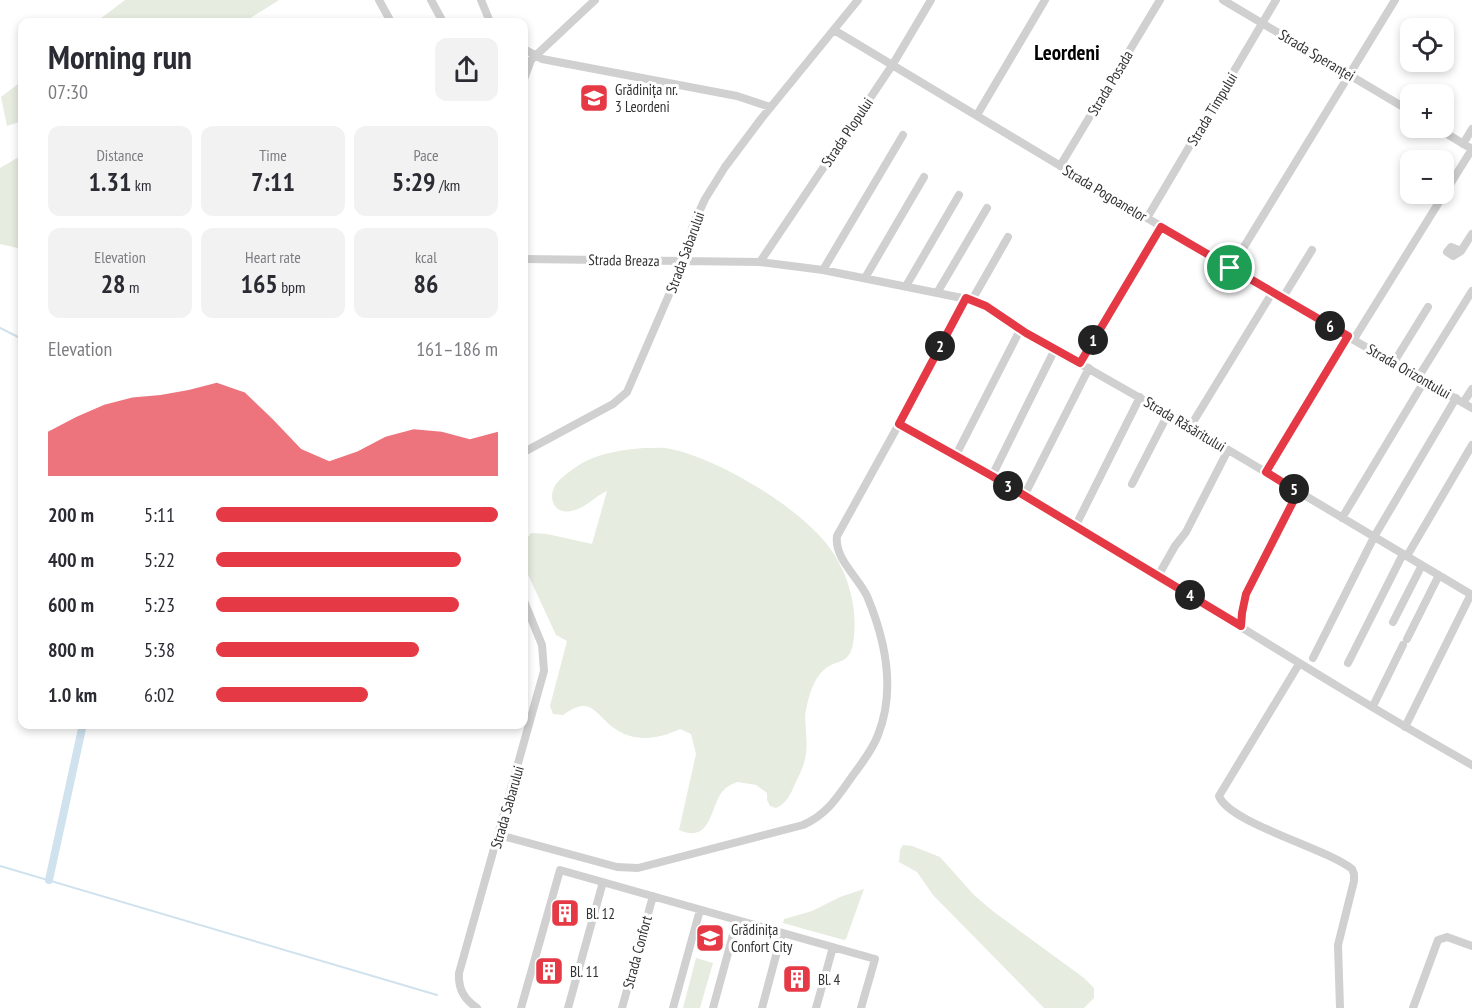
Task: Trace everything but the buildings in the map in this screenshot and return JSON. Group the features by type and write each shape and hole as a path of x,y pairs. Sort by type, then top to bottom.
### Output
{"street":[{"path":"379,0 389,18"},
{"path":"431,0 441,18"},
{"path":"481,0 488,18"},
{"path":"528,66 535,56 595,0"},
{"name":"Strada Sabarului","path":"528,450 613,404 627,392 684,260 693,225 705,199 725,167 770,107 858,0"},
{"name":"Strada Plopului","path":"760,262 893,64 931,0"},
{"path":"977,115 1045,0"},
{"name":"Strada Posada","path":"1060,166 1160,0"},
{"name":"Strada Speranței","path":"1223,0 1400,105"},
{"name":"Strada Timpului","path":"1147,218 1276,0"},
{"path":"1230,268 1395,0"},
{"name":"Strada Pogoanelor","path":"834,30 1230,268"},
{"path":"528,52 535,56 565,64 737,96 770,107"},
{"path":"1463,144 1472,129"},
{"path":"823,270 903,135"},
{"path":"1266,472 1472,149 1453,138"},
{"path":"865,278 924,177"},
{"path":"906,286 959,195"},
{"path":"937,292 987,208"},
{"path":"1080,363 1161,227"},
{"path":"1461,251 1472,234"},
{"path":"499,835 617,867 638,868 803,825 828,809 874,744 882,725 887,691 886,662 878,626 864,591 839,551 837,536 969,299 1008,237"},
{"path":"1282,298 1312,250"},
{"name":"Strada Breaza","path":"528,259 760,262"},
{"name":"Strada Răsăritului","path":"760,262 823,270 969,299 992,310 1020,330 1140,397 1438,575 1471,592"},
{"name":"Strada Orizontului","path":"1230,268 1472,408"},
{"path":"1342,518 1472,291"},
{"path":"1190,427 1272,293"},
{"path":"1394,362 1428,307"},
{"path":"956,455 1020,330"},
{"path":"992,476 1055,349"},
{"path":"1024,496 1089,368"},
{"name":"Strada Orizontului","path":"1463,403 1472,389"},
{"path":"1075,527 1140,397"},
{"path":"1313,658 1374,537 1456,398"},
{"path":"1132,484 1168,414"},
{"path":"899,424 992,476 1241,626 1299,664 1472,765"},
{"path":"1348,663 1405,555 1472,445"},
{"path":"1158,576 1186,532 1228,450"},
{"path":"1241,626 1246,594 1298,492"},
{"path":"1394,622 1422,565"},
{"path":"1373,706 1438,575"},
{"path":"1405,727 1471,592"},
{"name":"Strada Sabarului","path":"477,1008 462,992 459,978 544,671 542,645 528,611"},
{"path":"1299,664 1219,796 1222,802 1241,815 1352,869 1354,881 1338,945 1340,1008"},
{"name":"Strada Confort","path":"522,1008 560,870 875,959 861,1008"},
{"path":"568,1008 603,882"},
{"name":"Strada Confort","path":"622,1008 653,896"},
{"path":"674,1008 700,910"},
{"path":"713,1008 737,920"},
{"path":"762,1008 782,933"},
{"path":"1413,1008 1438,940 1447,937 1472,946"},
{"path":"816,1008 833,947"}],"shaded area":[{"path":"125,0 279,0 250,18 101,18"},
{"path":"18,84 18,122 7,126 1,97"},
{"path":"18,157 18,248 0,244 0,168"},
{"path":"644,448 671,449 690,454 732,473 775,499 812,528 833,553 846,577 854,617 851,651 846,659 825,669 812,688 805,713 807,747 805,759 788,798 776,808 770,806 767,793 756,785 738,782 722,792 704,828 690,833 679,830 696,754 691,734 680,729 655,737 630,736 614,728 586,706 572,709 563,715 553,714 550,706 567,641 556,635 528,575 528,536 531,533 547,534 592,544 607,491 581,508 565,512 556,508 552,499 553,489 574,468 600,455"},
{"path":"903,845 912,846 940,857 975,896 994,912 1084,978 1094,988 1094,998 1084,1008 1044,1008 933,895 917,872 899,862"},
{"path":"864,889 844,940 783,923 784,919 812,911 840,897"},
{"path":"696,958 713,963 700,1008 683,1008"}],"waterway":[{"path":"0,328 18,337"},
{"path":"49,880 82,729"},
{"path":"0,866 437,995"}],"place":[{"name":"Grădinița nr. 3 Leordeni","path":"594,98"},
{"name":"Bl. 12","path":"565,913"},
{"name":"Grădinița Confort City","path":"710,938"},
{"name":"Bl. 11","path":"549,971"},
{"name":"Bl. 4","path":"797,979"}],"district":[{"name":"Leordeni","path":"1067,52"}],"route":[{"path":"1161,227 1230,268 1348,336 1266,472 1298,492 1246,594 1241,626 992,476 899,424 966,298 986,306 1026,333 1080,363 1161,227"}]}
